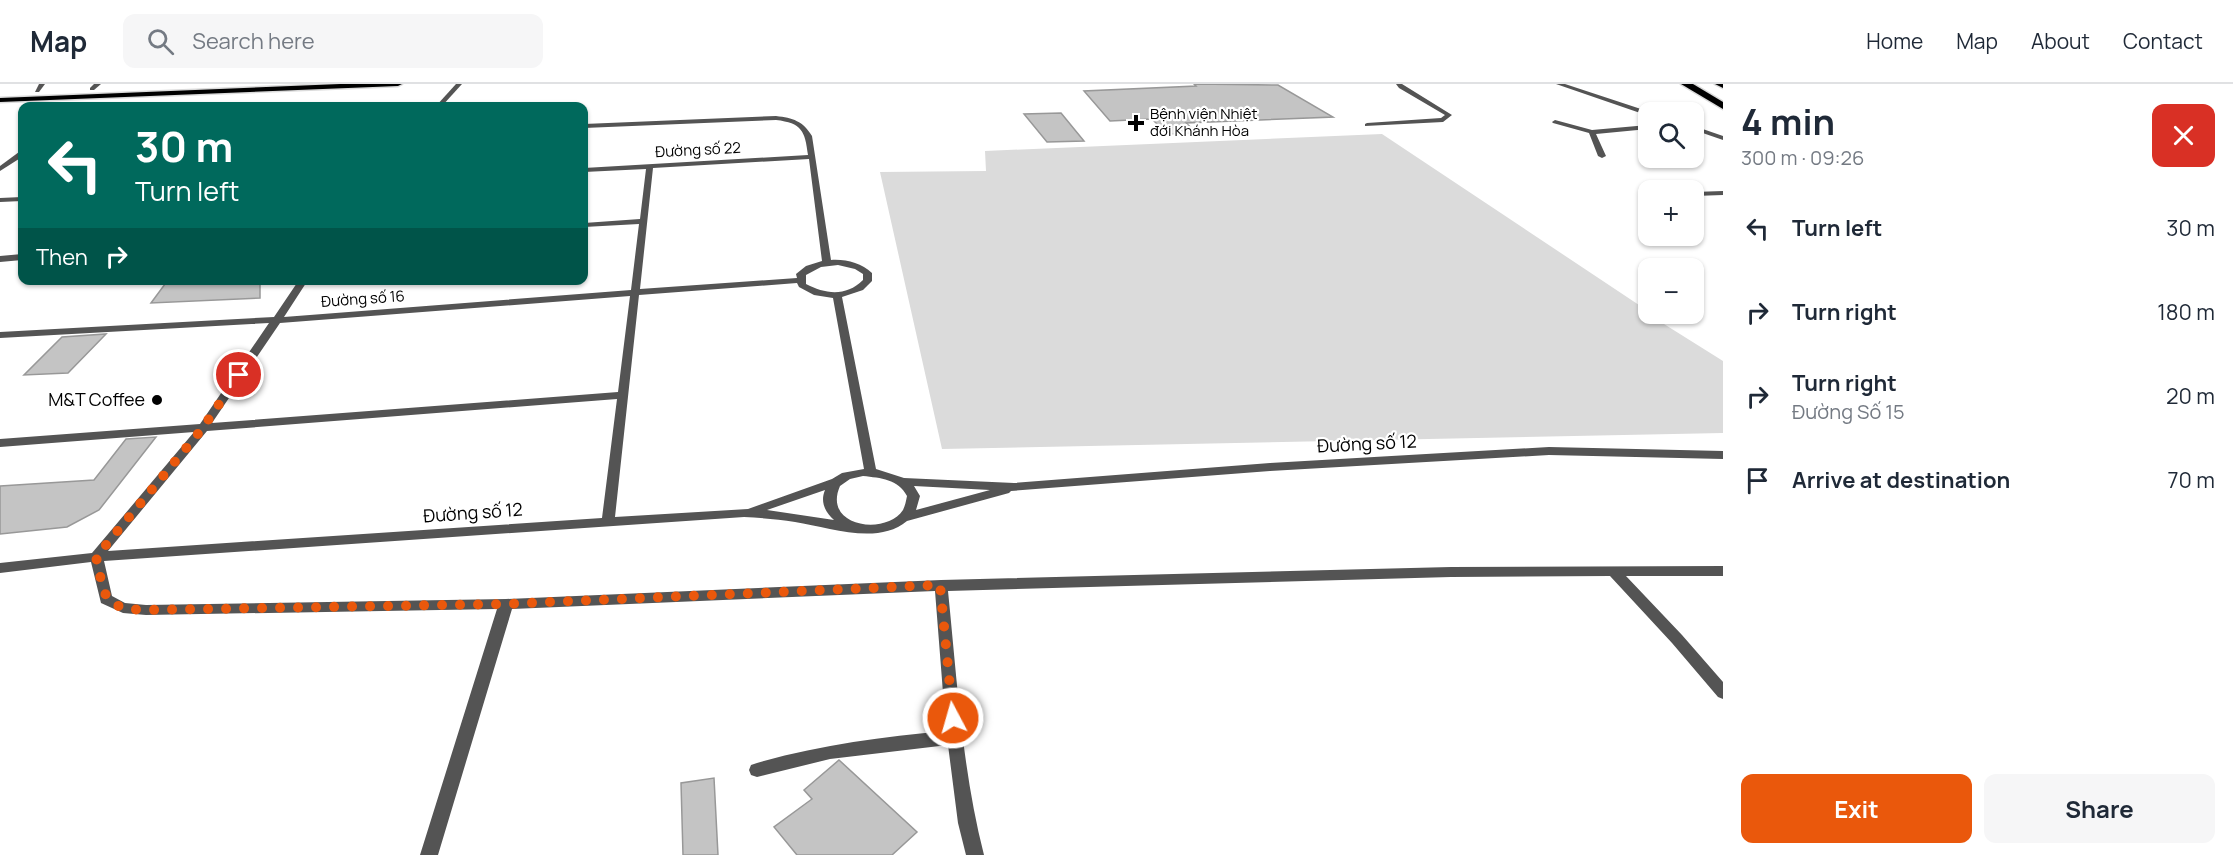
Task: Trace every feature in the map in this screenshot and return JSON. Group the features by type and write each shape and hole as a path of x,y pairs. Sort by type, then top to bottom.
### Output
{"highway":[{"path":"1686,84 1723,106"},
{"path":"1704,84 1723,95"}],"main road":[{"path":"0,92 40,87 207,84"},
{"path":"0,100 398,84"}],"street":[{"path":"443,102 459,84"},
{"path":"1559,84 1638,111"},
{"path":"1367,125 1443,120 1449,115 1397,85"},
{"path":"588,126 795,120 804,127 809,136 827,262"},
{"path":"1555,122 1592,132 1638,128"},
{"path":"1592,132 1602,156"},
{"path":"1704,132 1723,138"},
{"path":"0,169 18,157"},
{"name":"Đường số 22","path":"588,170 813,157"},
{"path":"608,522 650,166"},
{"path":"1704,194 1723,193"},
{"path":"0,200 18,199"},
{"path":"588,225 644,221"},
{"path":"0,259 18,257"},
{"path":"827,262 858,266 869,275 869,281 858,291 837,296 808,290 800,280 801,274 807,269 827,262"},
{"name":"Đường số 16","path":"0,335 277,320 800,280"},
{"path":"0,568 96,557 202,429 301,285"},
{"path":"837,296 870,471"},
{"path":"0,443 623,395"},
{"name":"Đường số 12","path":"903,482 1014,487 1270,467 1549,451 1723,455"},
{"path":"744,513 837,482 852,474 870,471 888,474 903,482 912,493 913,505 905,517 890,526 871,529 852,526 836,518 828,506 829,493 837,482"},
{"name":"Đường số 12","path":"905,517 1014,487"},
{"name":"Đường số 12","path":"96,557 744,513 784,516 852,526"},
{"path":"96,557 106,599 112,604 132,610 506,604 940,585 1611,570 1723,571"},
{"path":"1611,570 1677,639 1723,693"},
{"path":"940,585 955,736 967,823 975,855"},
{"path":"429,855 506,604"},
{"path":"757,770 822,752 955,736"}],"shaded area":[{"path":"1382,134 1638,304 1638,324 1664,324 1723,361 1723,433 942,449 880,172 986,171 985,151"}],"building":[{"path":"1194,84 1278,85 1333,117 1186,123 1197,133 1167,134 1152,119 1110,121 1084,91 1196,86"},
{"path":"1061,113 1084,141 1047,142 1024,114"},
{"path":"164,285 260,285 260,298 151,303"},
{"path":"106,334 68,373 24,375 62,337"},
{"path":"156,437 99,510 67,527 0,534 0,486 94,480 126,439"},
{"path":"839,760 917,832 892,855 797,855 774,827 812,799 804,790"},
{"path":"714,778 718,855 683,855 681,783"}],"place":[{"name":"Bệnh viện Nhiệt đới Khánh Hòa","path":"1136,123"},
{"name":"M&T Coffee","path":"157,400"}],"route":[{"path":"239,375 202,429 96,557 106,599 112,604 132,610 146,610 506,604 940,585 953,718"}]}
